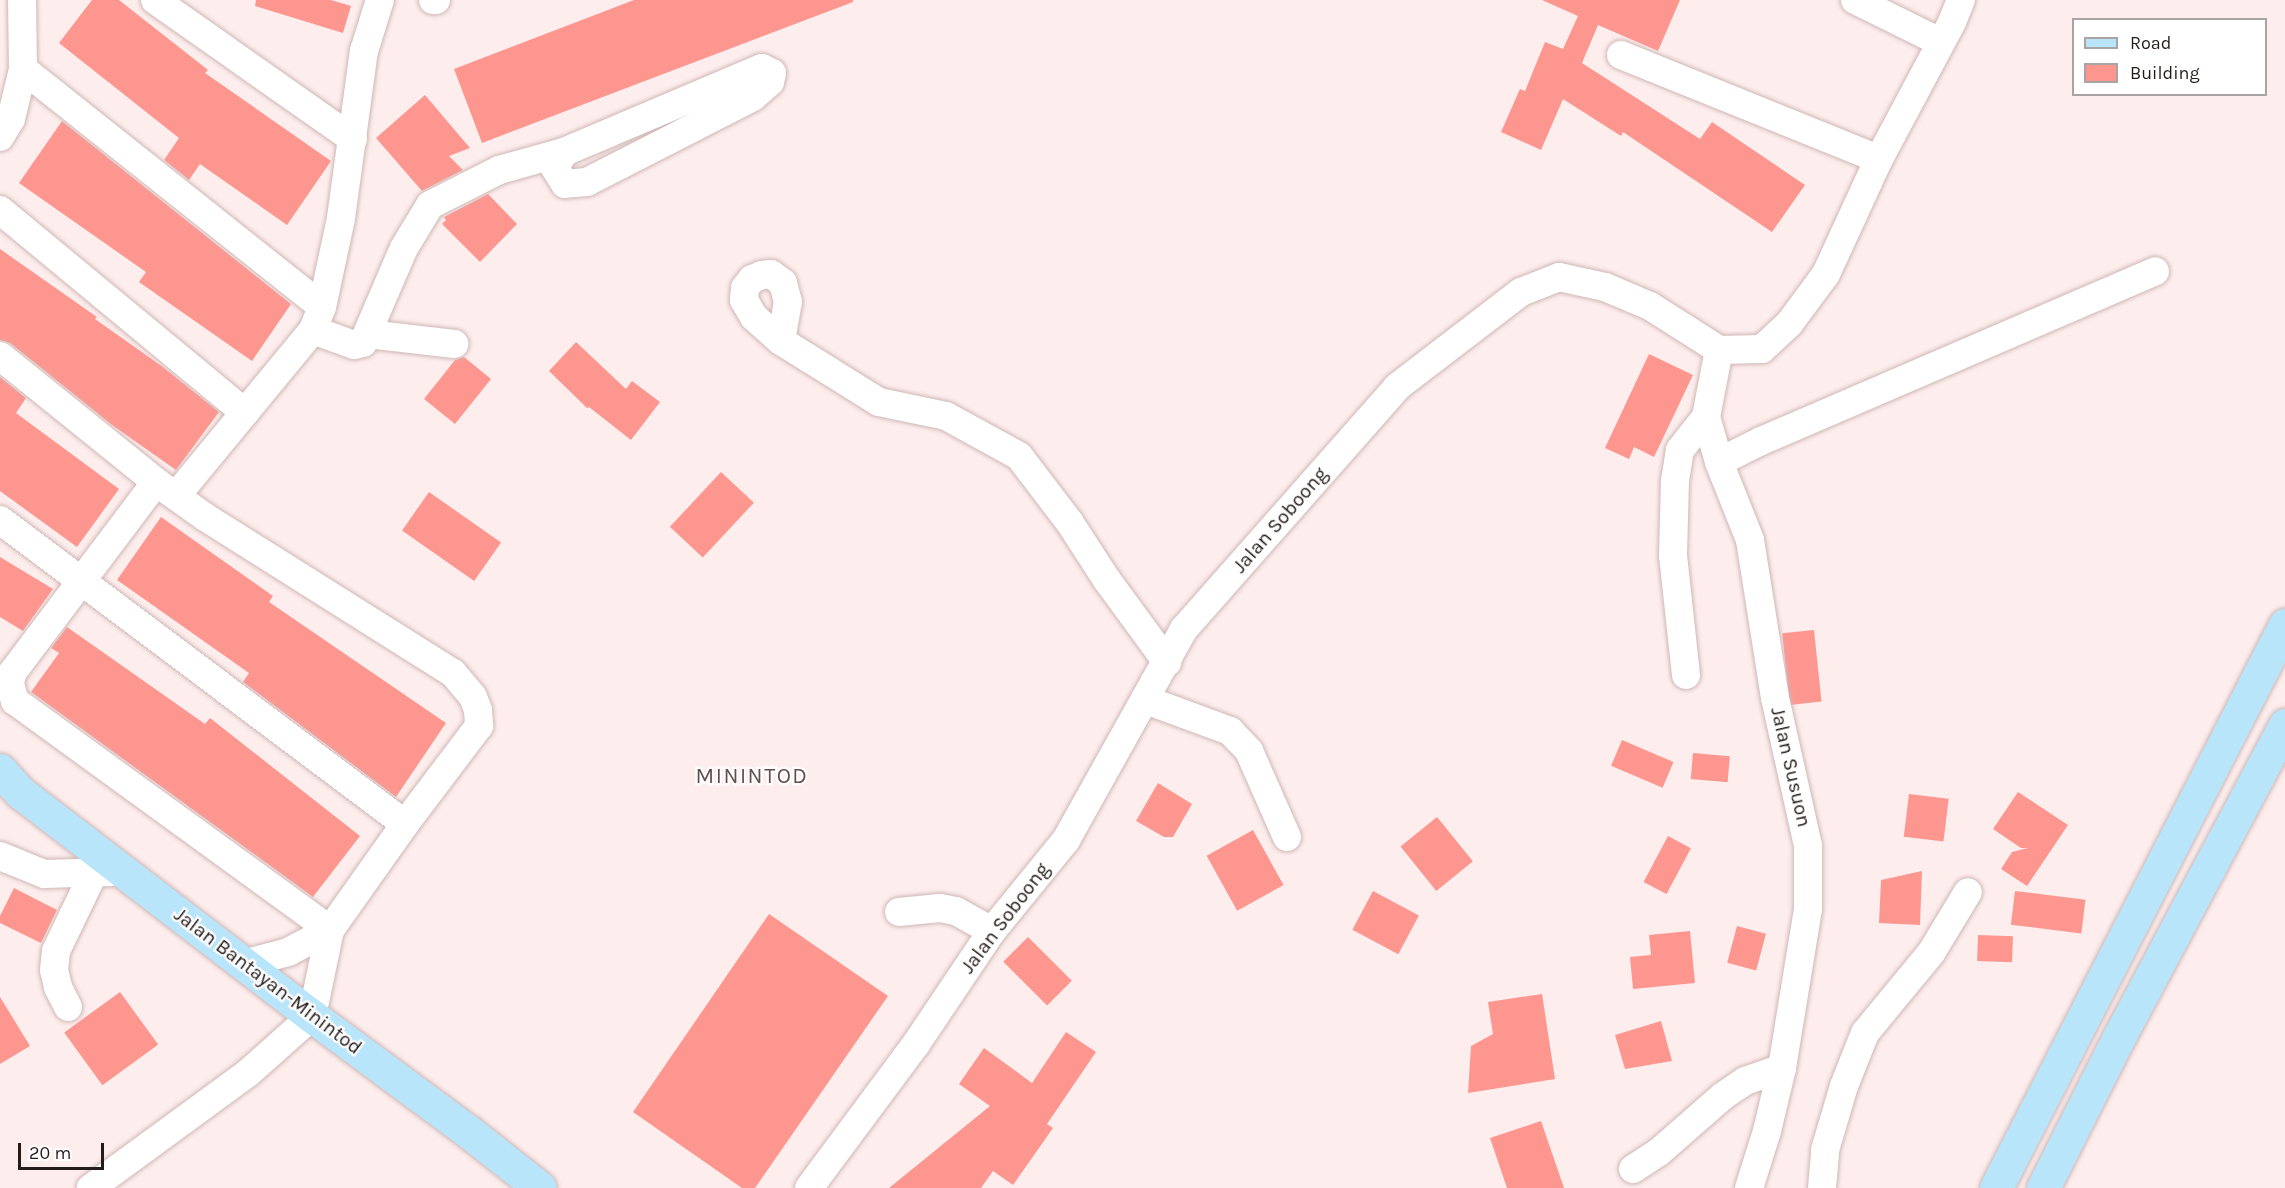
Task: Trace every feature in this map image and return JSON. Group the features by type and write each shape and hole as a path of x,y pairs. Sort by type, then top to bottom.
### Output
{"main road":[{"path":"1996,1188 2285,625"},
{"path":"2043,1188 2118,1040 2285,725"},
{"name":"Jalan Bantayan-Minintod","path":"0,770 21,793 107,872 243,964 470,1131 540,1188"}],"street":[{"path":"4,122 22,69 22,0"},
{"path":"155,0 353,139"},
{"path":"330,930 15,701 10,684 12,673 81,583 166,489 245,413 317,318 341,218 353,139 355,101 364,51 380,0"},
{"path":"1855,0 1940,42"},
{"path":"1719,350 1762,349 1789,324 1826,274 1879,159 1952,22 1961,0"},
{"path":"1620,55 1879,159"},
{"path":"22,69 317,318 354,345 363,344 404,248 430,205 499,170 564,152 762,68 772,73 770,82 753,97 587,182 565,184 555,168 564,152"},
{"path":"0,210 245,413"},
{"path":"1719,462 1761,441 2155,271"},
{"name":"Jalan Soboong","path":"809,1188 916,1044 992,931 1066,840 1184,629 1397,387 1521,292 1558,278 1605,287 1650,306 1719,350"},
{"path":"368,334 454,344"},
{"path":"782,341 879,402 946,416 1019,456 1070,523 1107,580 1167,662"},
{"name":"Jalan Susuon","path":"1719,350 1706,417 1719,462 1750,540 1775,698 1808,846 1808,909 1782,1068 1767,1131 1749,1188"},
{"path":"0,356 166,489 205,517 453,673 473,697 478,710 479,726 405,824 330,930 312,1016 248,1073 91,1188"},
{"path":"1686,675 1673,555 1675,481 1680,450 1706,417"},
{"path":"0,520 405,824"},
{"path":"1146,700 1230,731 1249,751 1287,837"},
{"path":"0,856 44,874 107,872"},
{"path":"68,1007 58,987 54,970 56,951 107,872"},
{"path":"1822,1188 1825,1150 1844,1086 1865,1033 1931,953 1968,892"},
{"path":"899,912 940,908 956,910 992,931"},
{"path":"243,964 288,952 330,930"},
{"path":"1633,1169 1659,1152 1738,1086 1782,1068"}],"building":[{"path":"92,0 119,0 208,70 205,73 331,161 287,225 200,164 189,180 164,160 179,138 59,43"},
{"path":"256,0 331,0 351,6 343,33 255,6"},
{"path":"634,0 853,0 853,2 482,143 454,69"},
{"path":"1542,0 1680,0 1658,51 1598,25 1582,63 1700,139 1712,122 1805,185 1772,232 1623,132 1621,136 1563,99 1541,150 1501,132 1520,89 1525,91 1545,42 1563,49 1578,16"},
{"path":"425,95 470,148 449,156 463,170 422,191 376,138"},
{"path":"62,121 291,304 252,361 139,282 146,272 19,183"},
{"path":"488,194 517,224 480,262 442,224 446,220 444,217"},
{"path":"0,249 97,317 95,319 163,367 219,412 176,470 112,425 10,343 0,340"},
{"path":"576,342 626,389 632,381 660,402 631,440 589,407 587,408 549,371"},
{"path":"1649,354 1693,375 1654,457 1634,447 1629,459 1605,448"},
{"path":"464,357 491,379 455,424 424,399 455,360"},
{"path":"0,377 26,398 16,413 119,489 77,547 0,491"},
{"path":"721,472 754,503 703,558 670,527"},
{"path":"429,492 501,542 474,581 402,531"},
{"path":"161,517 273,596 269,602 446,723 396,797 243,682 249,673 117,580"},
{"path":"0,557 53,589 23,631 0,617"},
{"path":"67,627 205,724 210,718 360,836 313,897 31,692 59,653 51,648"},
{"path":"1814,630 1822,702 1790,705 1782,633"},
{"path":"1622,740 1674,762 1663,788 1611,766"},
{"path":"1693,753 1730,756 1728,782 1691,779"},
{"path":"1158,783 1192,804 1173,837 1164,837 1136,821"},
{"path":"2018,792 2068,825 2027,886 2001,869 2012,852 2028,848 2021,848 1993,829"},
{"path":"1909,794 1949,799 1943,842 1904,837"},
{"path":"1437,817 1473,861 1436,891 1400,847"},
{"path":"1253,830 1284,885 1237,911 1207,856"},
{"path":"1668,836 1691,848 1667,894 1644,882"},
{"path":"1922,871 1920,925 1879,923 1881,880"},
{"path":"14,888 57,910 41,943 0,923 0,916"},
{"path":"1373,891 1419,915 1398,954 1352,930"},
{"path":"2015,891 2085,900 2081,933 2011,925"},
{"path":"769,914 888,996 755,1188 742,1188 633,1112"},
{"path":"1737,926 1766,934 1756,970 1727,963"},
{"path":"1690,931 1695,983 1633,989 1630,957 1651,955 1649,935"},
{"path":"1978,935 2013,936 2012,962 1977,961"},
{"path":"1028,937 1072,981 1047,1006 1003,962"},
{"path":"120,992 158,1045 102,1085 64,1033"},
{"path":"1542,994 1555,1079 1468,1093 1471,1046 1493,1034 1488,1002"},
{"path":"0,997 30,1046 0,1064"},
{"path":"1661,1021 1672,1061 1625,1069 1615,1035"},
{"path":"1066,1032 1096,1052 1047,1124 1053,1128 1013,1185 993,1171 981,1188 889,1188 990,1106 959,1084 984,1048 1032,1083"},
{"path":"1541,1121 1564,1188 1507,1188 1490,1138"}],"district":[{"name":"MININTOD","path":"752,777"}]}
